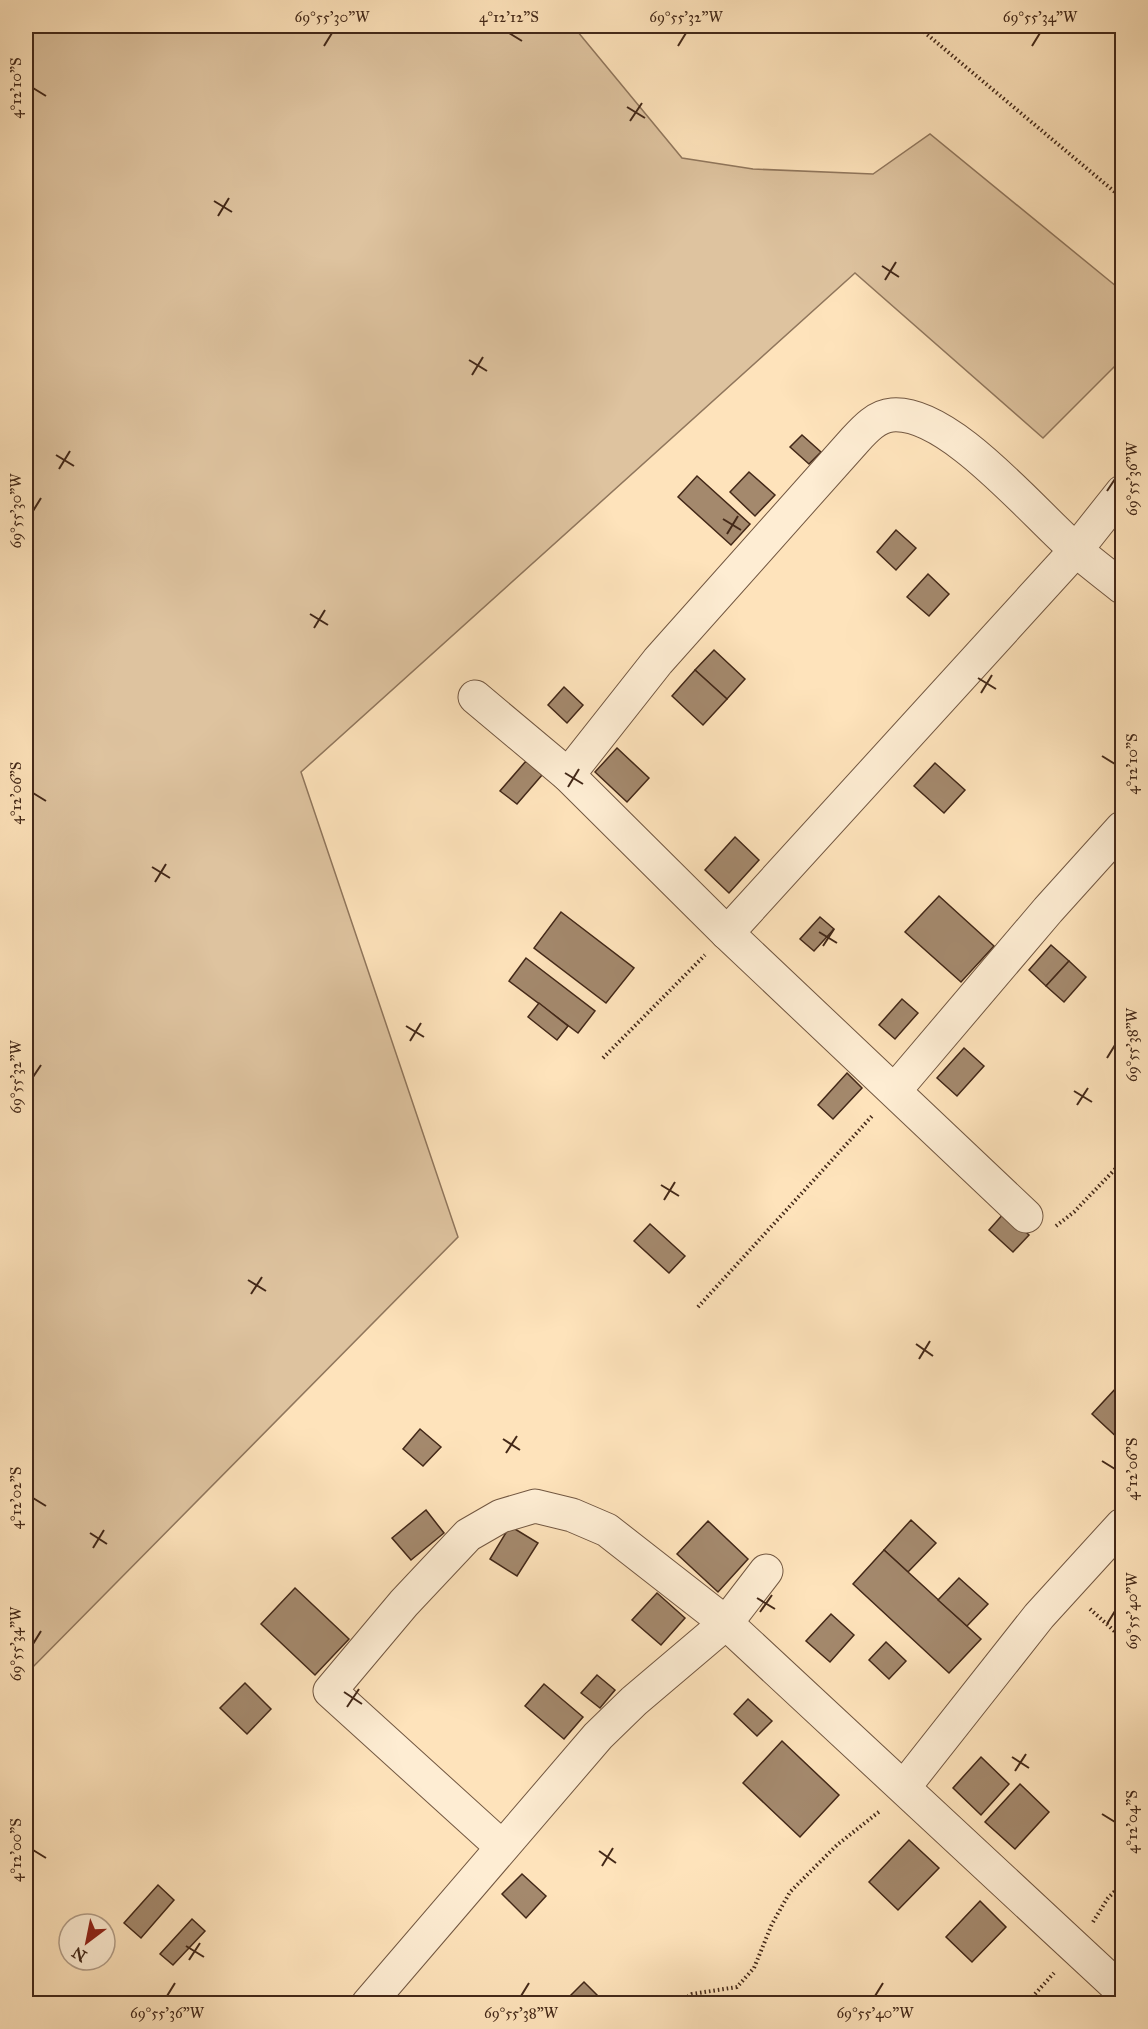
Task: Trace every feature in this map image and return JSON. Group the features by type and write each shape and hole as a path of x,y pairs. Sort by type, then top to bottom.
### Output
{"street":[{"path":"568,775 666,653 855,440 882,417 894,414 914,417 954,439 984,463 1076,550 1122,587"},
{"path":"727,933 1076,550 1122,492"},
{"path":"475,697 568,775 727,933 1026,1216"},
{"path":"895,1090 1048,910 1122,828"},
{"path":"502,1847 330,1690 404,1603 468,1535 501,1516 535,1506 572,1515 607,1530 726,1623 1122,1991"},
{"path":"904,1787 998,1667 1122,1525"},
{"path":"372,2002 598,1736 634,1701 726,1623 766,1571"}],"path":[{"path":"917,26 1122,198"},
{"path":"603,1058 727,933"},
{"path":"698,1307 895,1090"},
{"path":"1026,1216 1042,1228 1055,1227 1074,1212 1122,1162"},
{"path":"1066,1587 1122,1638"},
{"path":"676,2004 692,1994 737,1987 754,1968 772,1924 790,1892 837,1845 877,1815 904,1787"}],"shaded area":[{"path":"26,26 573,26 682,158 753,169 873,174 930,134 1122,291 1122,359 1043,438 855,273 301,772 458,1237 26,1674"}],"building":[{"path":"802,435 821,452 809,464 790,447"},
{"path":"749,472 775,495 755,516 730,492"},
{"path":"697,476 750,524 731,545 678,497"},
{"path":"896,530 916,548 896,570 877,552"},
{"path":"928,574 949,594 929,616 907,597"},
{"path":"714,650 745,679 727,699 695,670"},
{"path":"695,670 727,699 703,725 672,696"},
{"path":"564,687 583,705 567,723 548,705"},
{"path":"617,748 649,778 627,802 595,772"},
{"path":"526,761 542,775 517,804 500,791"},
{"path":"935,763 965,790 944,813 914,786"},
{"path":"735,837 759,860 729,893 705,870"},
{"path":"939,896 994,946 961,982 905,932"},
{"path":"561,912 634,968 606,1003 534,948"},
{"path":"820,917 834,929 814,951 800,939"},
{"path":"1051,945 1069,961 1046,986 1029,970"},
{"path":"526,958 595,1011 578,1033 509,981"},
{"path":"1069,961 1086,977 1064,1002 1046,986"},
{"path":"902,999 918,1013 895,1039 879,1025"},
{"path":"539,1003 568,1026 557,1040 528,1017"},
{"path":"964,1048 984,1066 957,1096 937,1078"},
{"path":"847,1073 862,1088 833,1119 818,1105"},
{"path":"1005,1212 1029,1235 1013,1252 989,1230"},
{"path":"650,1224 685,1256 669,1273 634,1241"},
{"path":"1118,1386 1122,1391 1122,1442 1092,1414"},
{"path":"420,1429 441,1447 423,1466 403,1449"},
{"path":"426,1510 444,1533 411,1560 392,1538"},
{"path":"911,1520 936,1543 908,1572 884,1550"},
{"path":"708,1521 748,1559 718,1592 677,1554"},
{"path":"510,1526 538,1543 517,1576 490,1559"},
{"path":"884,1550 981,1639 949,1673 853,1584"},
{"path":"959,1578 988,1604 967,1626 938,1600"},
{"path":"295,1588 349,1639 315,1675 261,1624"},
{"path":"657,1593 685,1618 661,1645 632,1620"},
{"path":"831,1614 854,1635 830,1662 806,1641"},
{"path":"886,1642 906,1661 889,1679 869,1660"},
{"path":"597,1675 615,1690 600,1708 581,1693"},
{"path":"245,1683 271,1709 247,1734 220,1708"},
{"path":"544,1684 583,1717 564,1739 525,1706"},
{"path":"748,1699 772,1721 757,1736 734,1714"},
{"path":"782,1741 839,1795 800,1837 743,1783"},
{"path":"981,1757 1009,1784 981,1815 953,1788"},
{"path":"1020,1784 1049,1812 1015,1849 985,1822"},
{"path":"909,1840 939,1868 898,1910 869,1882"},
{"path":"522,1874 546,1896 526,1918 502,1894"},
{"path":"158,1885 174,1900 141,1938 124,1923"},
{"path":"980,1901 1006,1927 972,1962 946,1937"},
{"path":"192,1919 205,1931 173,1965 160,1954"},
{"path":"584,1982 606,2004 562,2004"}]}
